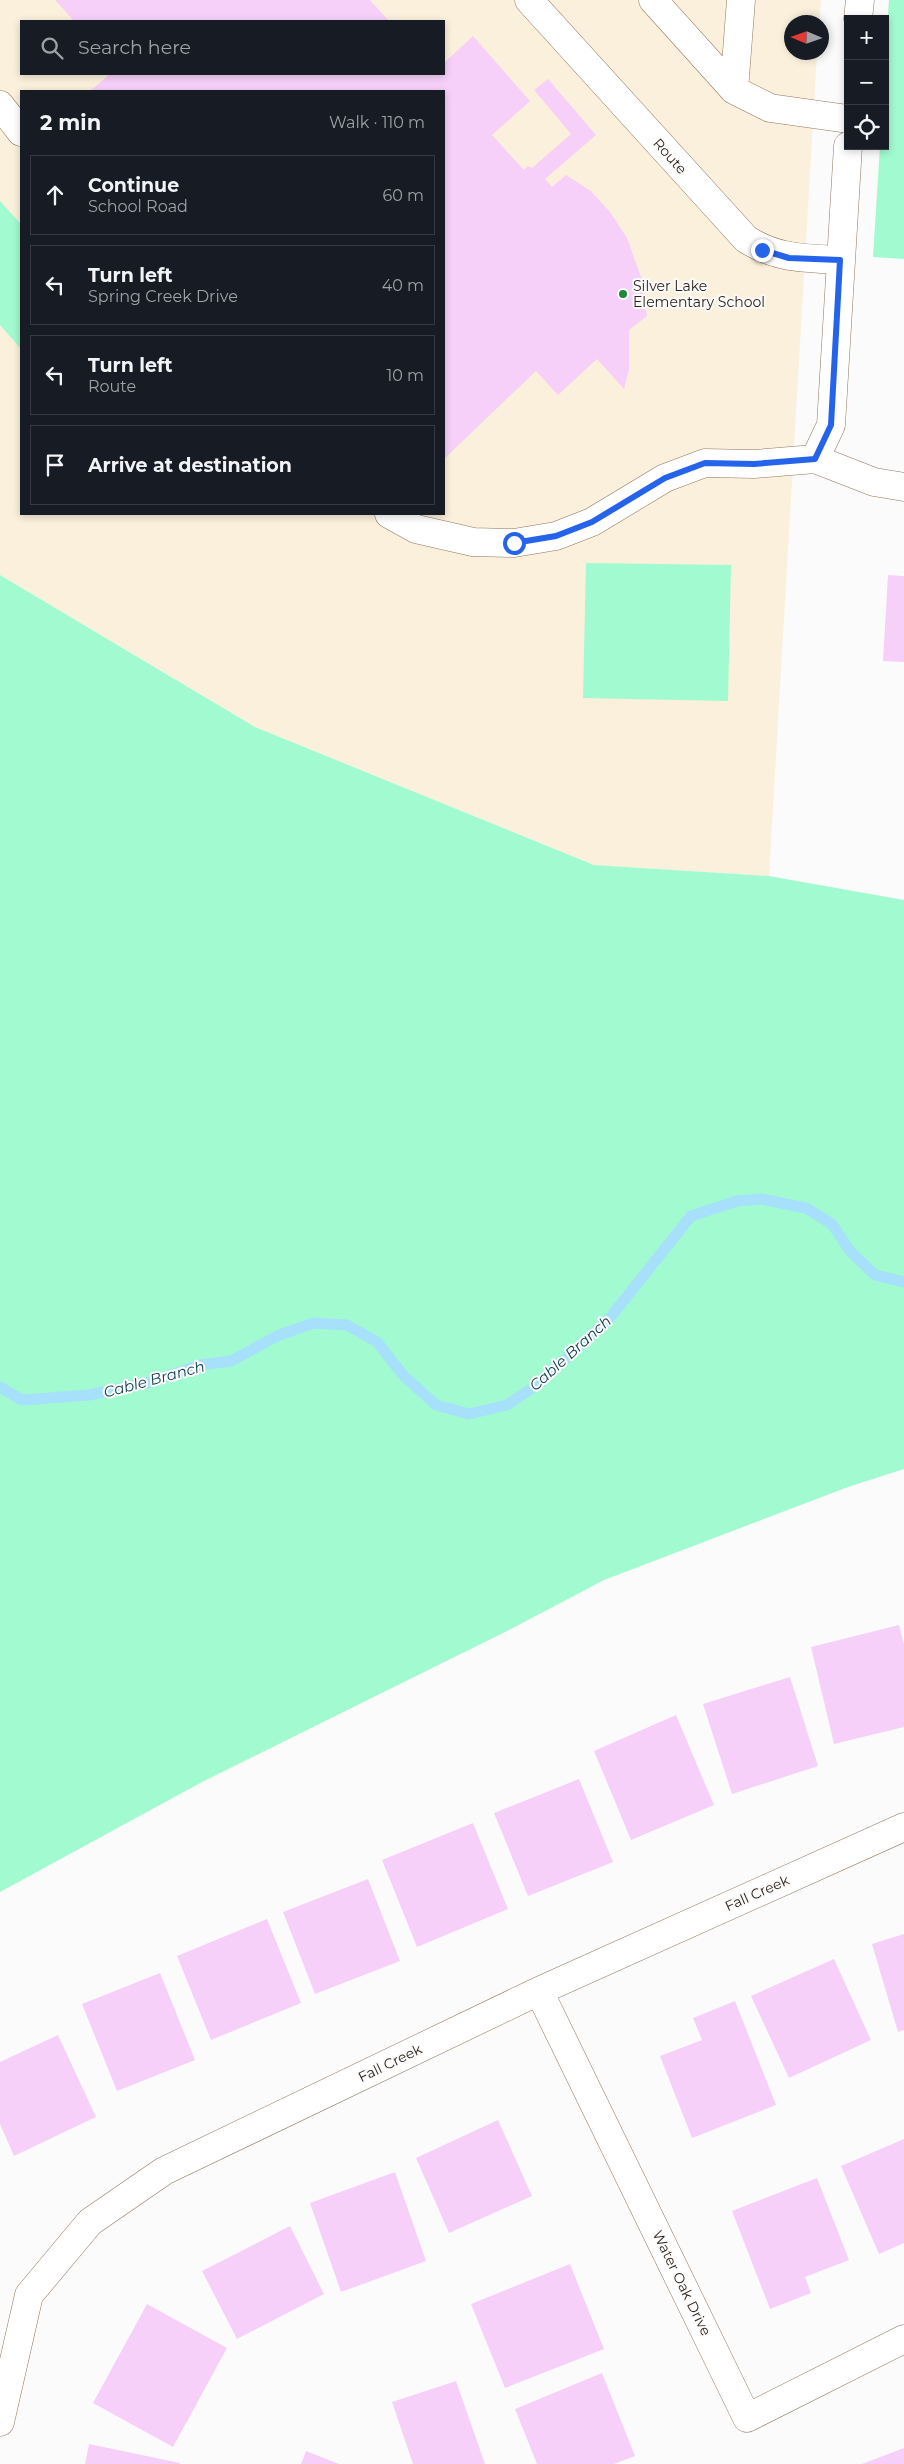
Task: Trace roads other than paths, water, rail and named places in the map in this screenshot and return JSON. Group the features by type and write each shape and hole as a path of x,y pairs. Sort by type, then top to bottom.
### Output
{"street":[{"name":"Route","path":"529,0 746,239 762,250 789,258 840,260"},
{"path":"653,0 734,90 770,108 844,118"},
{"path":"734,90 741,0"},
{"path":"858,15 860,0"},
{"path":"0,105 20,131"},
{"path":"815,459 831,425 848,150"},
{"path":"391,515 416,529 473,542 514,543 556,536 592,522 665,478 705,463 754,464 815,459 874,482 904,487"},
{"name":"Fall Creek","path":"0,2422 29,2296 90,2222 164,2171 539,1991 904,1827"},
{"name":"Water Oak Drive","path":"539,1991 747,2418 904,2339"}],"waterway":[{"name":"Cable Branch","path":"0,1387 22,1400 89,1395 151,1382 200,1365 231,1361 279,1335 314,1323 347,1325 377,1342 403,1375 436,1405 469,1414 507,1405 541,1382 609,1319 691,1216 737,1201 761,1199 806,1208 832,1224 850,1251 875,1275 904,1282"}],"place":[{"name":"Silver Lake Elementary School","path":"623,294"}]}
